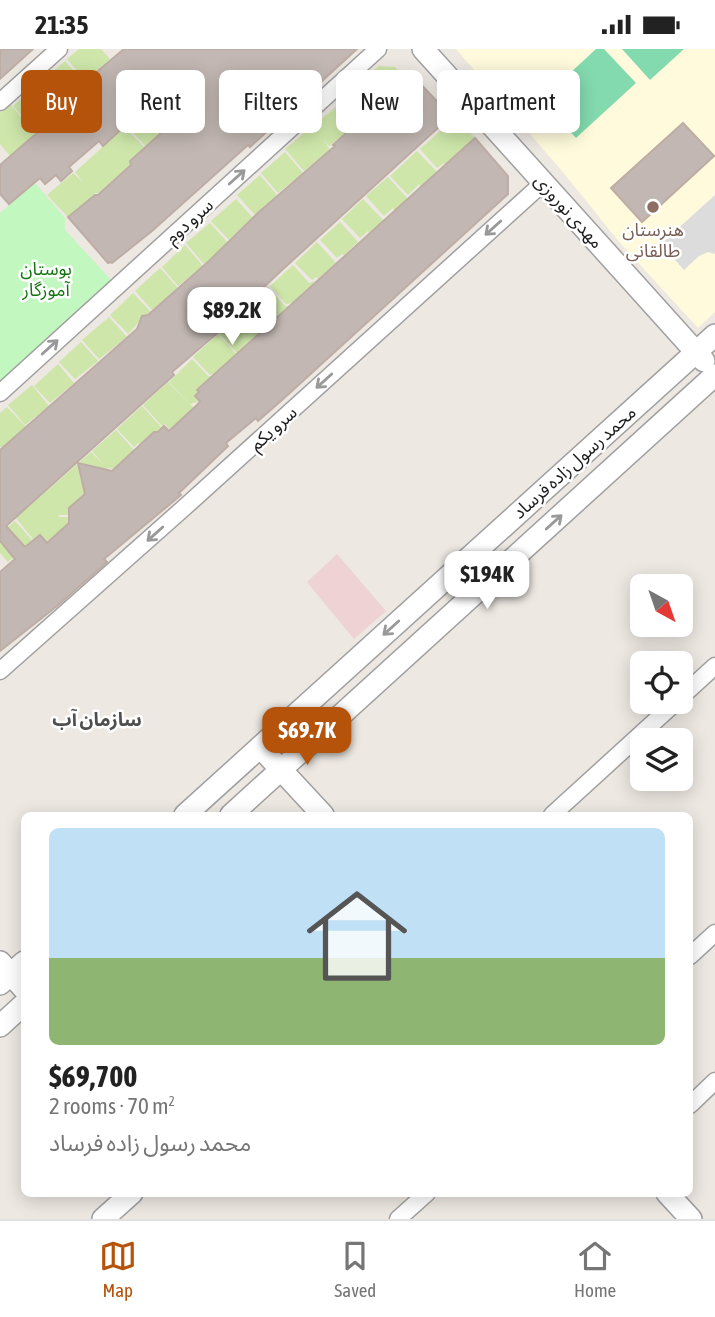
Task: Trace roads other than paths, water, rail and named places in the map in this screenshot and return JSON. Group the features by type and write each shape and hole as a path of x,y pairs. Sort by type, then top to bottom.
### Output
{"street":[{"path":"0,102 59,49"},
{"name":"سرو دوم","path":"0,393 378,49"},
{"name":"مهدی نوروزی","path":"423,49 715,374"},
{"name":"سرو یکم","path":"0,671 543,183"},
{"name":"محمد رسول زاده فرساد","path":"188,812 715,335"},
{"name":"محمد رسول زاده فرساد","path":"234,812 715,374"},
{"path":"456,570 476,593"},
{"path":"693,686 715,666"},
{"path":"555,812 663,714"},
{"path":"260,747 320,812"},
{"path":"693,953 715,933"},
{"path":"0,1026 21,1007"},
{"path":"693,1102 715,1081"},
{"path":"103,1219 128,1197"},
{"path":"398,1219 423,1197"},
{"path":"671,1197 691,1219"}],"place":[{"name":"هنرستان طالقانی","path":"653,207"}],"district":[{"name":"سازمان آب","path":"97,719"}],"park label":[{"name":"بوستان آموزگار","path":"46,278"}]}
